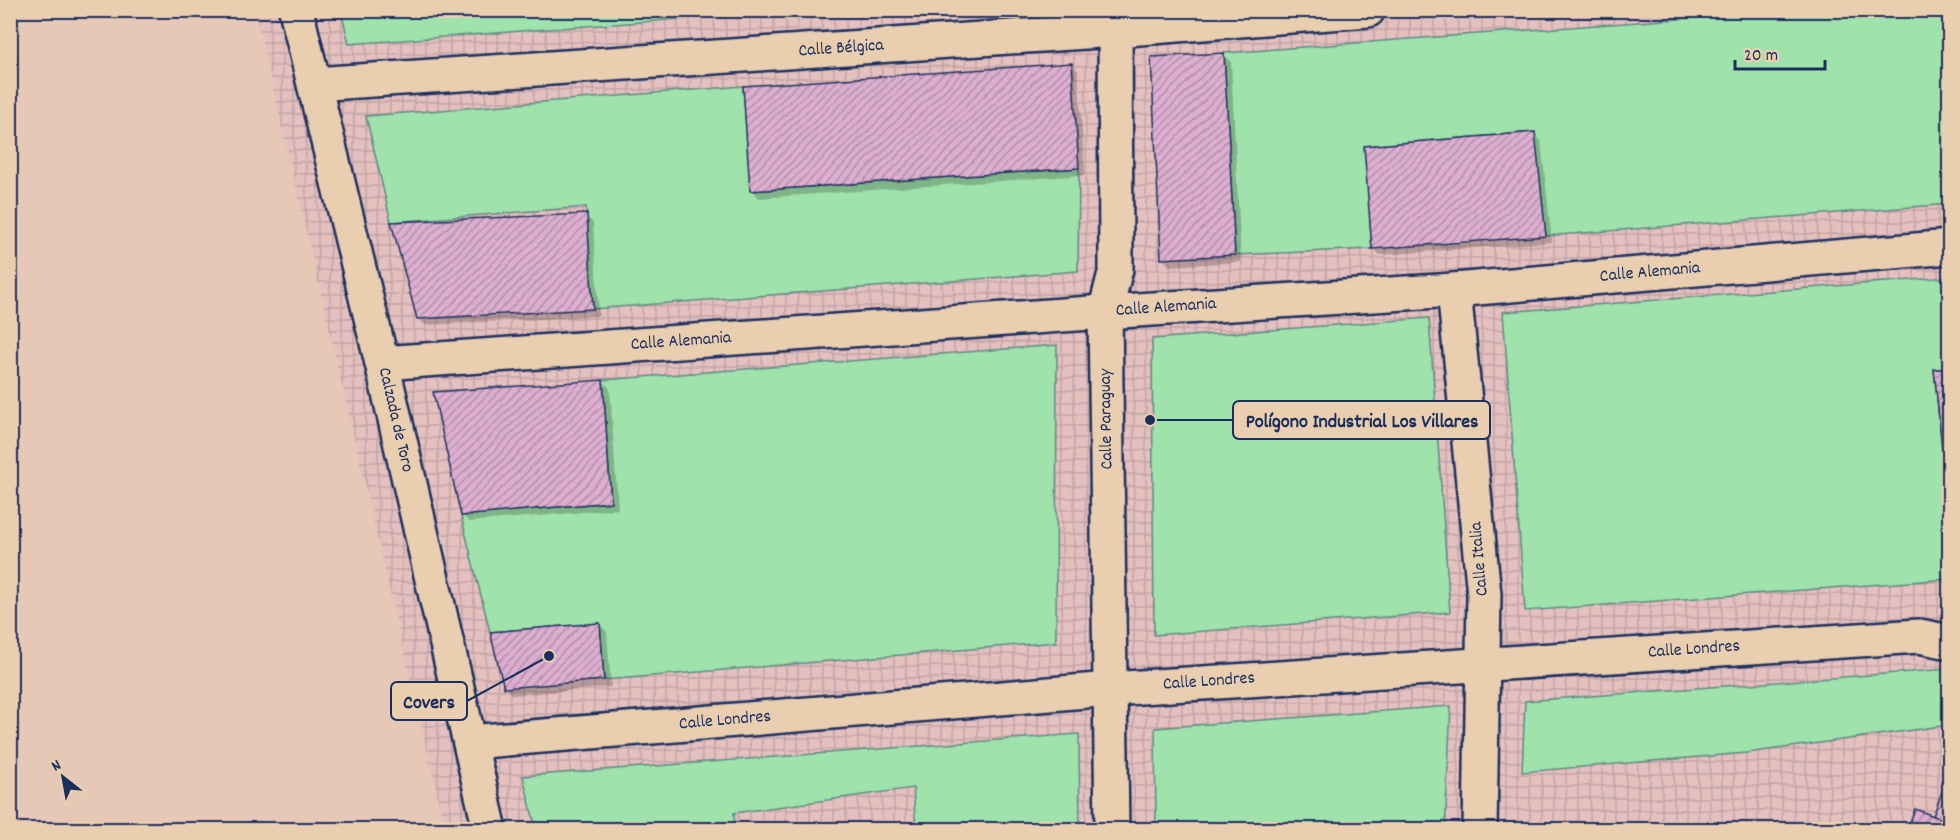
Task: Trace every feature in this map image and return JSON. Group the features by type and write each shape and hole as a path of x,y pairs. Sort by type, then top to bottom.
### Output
{"street":[{"name":"Calzada de Toro","path":"297,10 490,830"},
{"name":"Calle Bélgica","path":"314,84 1115,20 1368,10"},
{"name":"Calle Paraguay","path":"1112,830 1105,312 1116,268 1115,20"},
{"name":"Calle Alemania","path":"381,363 1454,290 1950,247"},
{"name":"Calle Italia","path":"1454,290 1484,594 1485,663 1480,830"},
{"name":"Calle Londres","path":"470,742 1110,689 1485,663 1919,636 1950,642"}],"shaded area":[{"path":"255,11 1949,11 1949,829 445,829"}],"green space":[{"path":"341,10 789,10 789,11 349,44"},
{"path":"1785,11 1949,11 1949,204 1546,236 1534,132 1365,146 1372,249 1235,255 1224,53"},
{"path":"743,86 751,191 1079,168 1078,271 593,309 586,207 391,222 366,116"},
{"path":"1949,277 1949,369 1934,369 1949,518 1949,579 1525,611 1503,312"},
{"path":"1429,318 1450,612 1154,635 1152,339"},
{"path":"1057,345 1056,642 604,680 600,623 490,632 461,516 611,502 603,380"},
{"path":"1949,669 1949,725 1747,753 1522,772 1525,701"},
{"path":"1451,706 1445,829 1156,829 1155,728"},
{"path":"1079,734 1080,829 916,829 913,788 734,813 735,829 536,829 523,776"}],"building":[{"path":"1224,53 1235,255 1161,259 1151,57"},
{"path":"1072,63 1079,168 750,191 743,86"},
{"path":"1535,132 1546,236 1372,249 1364,146"},
{"path":"587,214 593,309 417,319 391,222"},
{"path":"1934,369 1950,369 1950,507 1948,507"},
{"path":"603,380 611,502 461,516 433,392"},
{"path":"600,623 604,680 504,688 490,632"},
{"path":"1950,770 1950,822 1933,816"},
{"path":"1915,809 1950,822 1950,830 1907,830"}],"place":[{"name":"Polígono Industrial Los Villares","path":"1150,420"},
{"name":"Covers","path":"549,656"}]}
